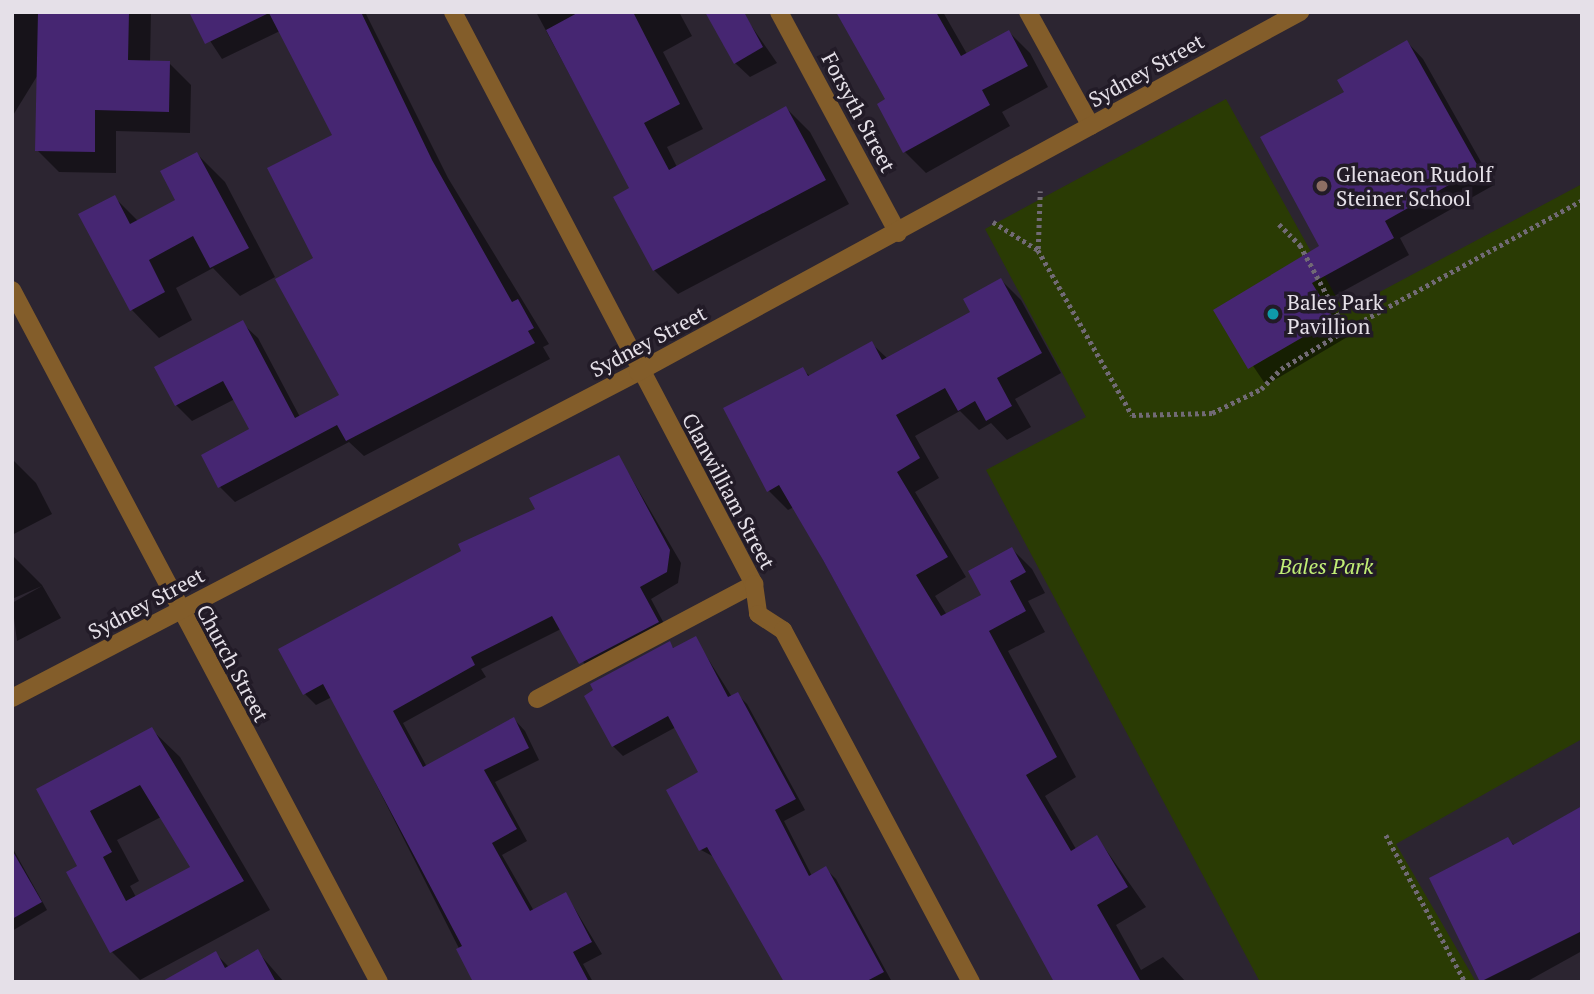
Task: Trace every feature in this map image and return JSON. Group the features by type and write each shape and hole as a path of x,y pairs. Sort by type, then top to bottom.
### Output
{"street":[{"name":"Clanwilliam Street","path":"453,12 638,372 754,584 758,614 783,630 971,982"},
{"name":"Forsyth Street","path":"779,12 898,233"},
{"path":"1028,12 1091,126"},
{"name":"Sydney Street","path":"12,698 638,372 1300,12"},
{"name":"Church Street","path":"12,289 179,611 379,982"},
{"path":"537,699 754,584"}],"path":[{"path":"1038,250 1040,191"},
{"path":"993,222 1038,250 1132,415 1212,413 1261,389 1281,369 1346,330 1582,200"},
{"path":"1279,224 1300,245 1346,330"},
{"path":"1386,835 1465,982"}],"green space":[{"name":"Bales Park","path":"1226,99 1344,311 1582,184 1582,739 1396,844 1476,982 1260,982 986,470 1086,417 985,229"}],"building":[{"path":"38,12 129,12 128,60 170,61 169,112 95,110 95,152 35,151"},
{"path":"189,12 361,12 432,160 512,302 518,299 534,328 528,331 535,343 346,441 337,425 218,488 201,455 249,429 223,381 175,406 154,367 243,320 295,418 339,395 275,279 313,258 267,168 332,135 269,13 205,44"},
{"path":"579,12 633,12 680,104 644,123 669,170 786,106 826,180 653,271 613,197 629,188 546,30"},
{"path":"705,12 744,12 763,47 734,64"},
{"path":"836,12 936,12 961,56 1009,30 1028,66 982,90 990,105 903,153 877,104 885,99"},
{"path":"1407,40 1479,168 1385,221 1394,238 1312,283 1334,319 1248,369 1213,310 1319,246 1260,137 1344,92 1337,80"},
{"path":"197,152 249,248 210,268 193,236 149,260 165,292 130,311 78,214 115,195 130,224 175,200 160,171"},
{"path":"1001,278 1042,353 997,378 1012,406 986,421 975,401 958,411 945,388 896,415 920,458 897,472 948,557 916,575 941,616 981,595 968,571 1012,547 1026,572 1010,581 1026,611 989,631 1057,757 1026,775 1071,851 1097,835 1128,887 1097,905 1141,982 1054,982 823,560 779,485 767,492 723,408 803,367 808,376 872,341 882,360 970,312 963,299"},
{"path":"619,455 670,550 667,572 640,587 659,622 579,664 552,616 471,657 475,665 393,711 423,767 514,717 529,748 484,770 517,829 492,843 530,911 566,892 592,942 573,952 589,982 473,982 456,949 462,946 323,684 303,695 278,649 461,551 458,544 535,509 529,498"},
{"path":"696,636 728,697 738,692 796,799 775,810 809,876 826,866 884,972 865,982 784,982 707,847 699,851 666,790 698,772 668,716 612,747 584,696 593,690 590,684 670,641 673,648"},
{"path":"152,727 244,881 110,953 66,872 77,866 36,789","holes":["140,785 190,867 126,901 103,857 112,852 90,811"]},
{"path":"1582,806 1582,931 1480,982 1429,878 1508,837 1513,845"},
{"path":"12,850 42,902 12,919"},
{"path":"258,949 276,982 161,982 216,951 225,968"}],"place":[{"name":"Glenaeon Rudolf Steiner School","path":"1322,186"},
{"name":"Bales Park Pavillion","path":"1273,314"}]}
